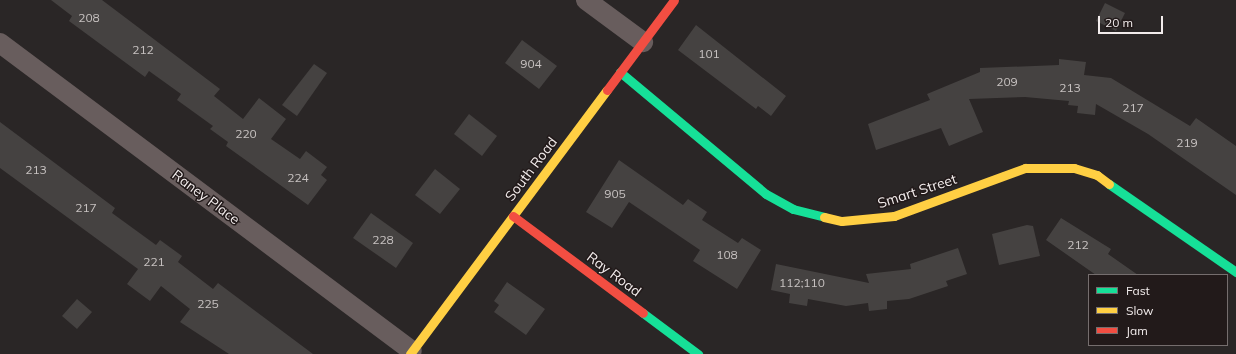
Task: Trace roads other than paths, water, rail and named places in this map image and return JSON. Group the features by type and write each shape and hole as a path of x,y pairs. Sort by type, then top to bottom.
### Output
{"street":[{"path":"586,0 642,42"},
{"name":"South Road","path":"411,353 674,0"},
{"name":"Raney Place","path":"0,44 411,353"},
{"name":"Smart Street","path":"620,72 766,194 793,209 842,221 873,220 894,216 1025,168 1050,165 1074,168 1097,176 1236,272"},
{"name":"Ray Road","path":"513,216 698,354"}]}
